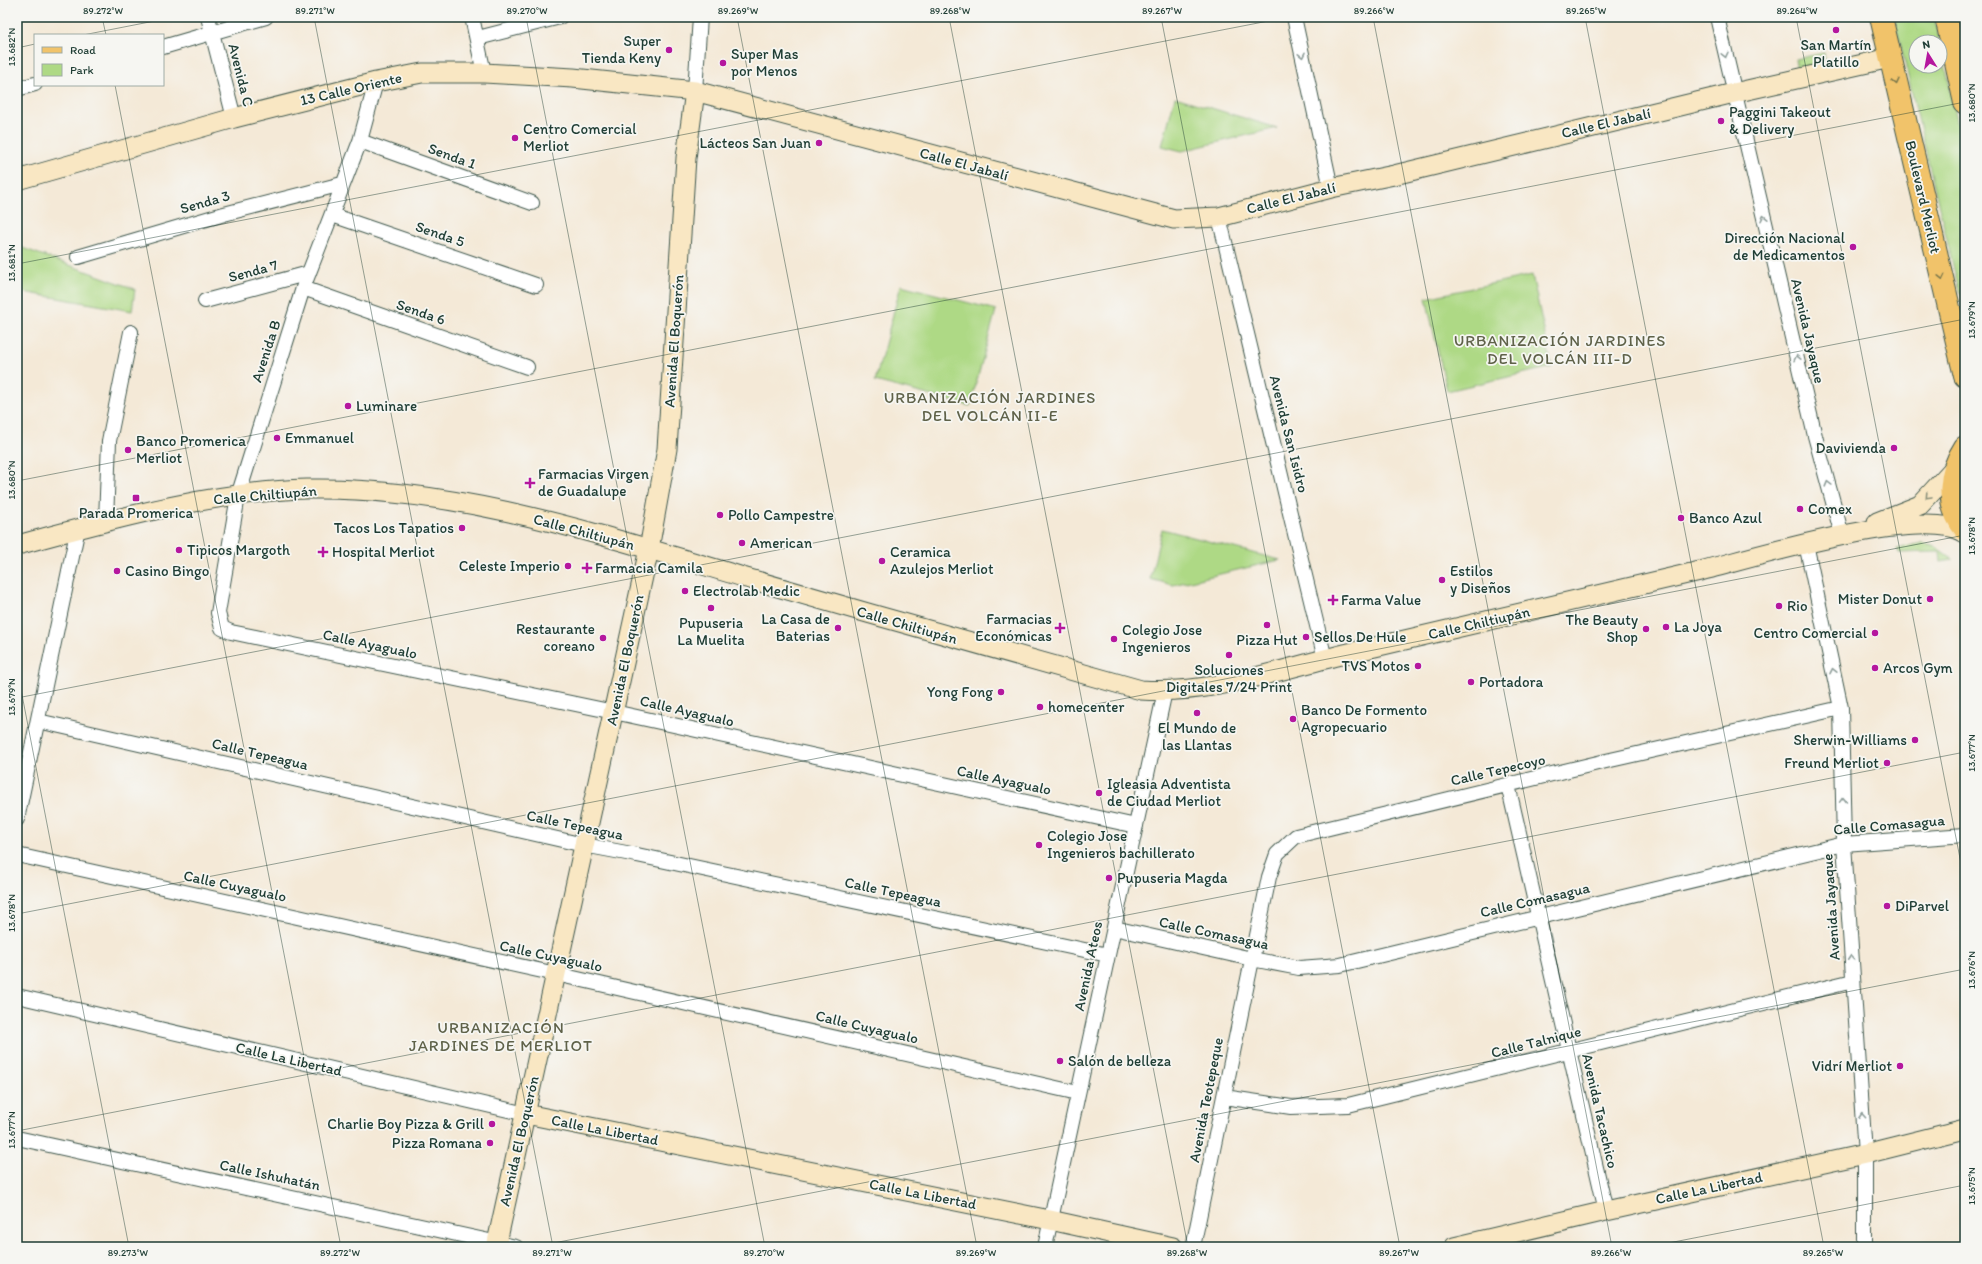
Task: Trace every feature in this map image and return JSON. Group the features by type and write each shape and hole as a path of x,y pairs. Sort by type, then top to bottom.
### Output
{"main road":[{"name":"Boulevard Merliot","path":"1881,17 1965,376"},
{"path":"1946,17 1959,45 1965,103"},
{"name":"Calle El Jabalí","path":"694,91 1174,220 1219,217 1331,188 1394,175 1734,93 1890,58"},
{"name":"13 Calle Oriente","path":"17,180 234,118 376,82 422,73 484,73 572,78 694,91"},
{"name":"Avenida El Boquerón","path":"496,1244 614,712 649,549 667,449 686,158 694,91"},
{"path":"1962,530 1952,498 1951,483 1954,468 1965,447"},
{"name":"Calle Chiltiupán","path":"1842,535 1920,505 1954,468"},
{"name":"Calle Chiltiupán","path":"17,545 157,508 238,496 305,489 365,490 394,493 462,503 539,519 1141,690 1165,692 1187,690 1275,673 1325,659 1842,535 1898,526 1928,524 1962,530"},
{"name":"Calle La Libertad","path":"526,1114 1050,1220 1173,1247"},
{"name":"Calle La Libertad","path":"1454,1247 1497,1242 1606,1211 1865,1154 1965,1129"}],"street":[{"name":"Avenida C","path":"208,17 234,118"},
{"path":"164,47 266,17"},
{"path":"472,17 478,38 484,73"},
{"path":"478,38 560,17"},
{"name":"Avenida El Boquerón","path":"694,91 700,17"},
{"path":"1294,17 1331,188"},
{"name":"Avenida Jayaque","path":"1716,17 1815,436 1842,535"},
{"name":"Avenida B","path":"231,632 222,628 218,613 238,496 309,273 360,140 376,82"},
{"path":"17,89 34,84"},
{"name":"Senda 1","path":"360,140 532,203"},
{"name":"Senda 3","path":"78,257 224,214 342,184"},
{"name":"Senda 5","path":"332,215 536,285"},
{"name":"Avenida San Isidro","path":"1219,217 1325,659"},
{"name":"Senda 7","path":"205,301 309,273"},
{"name":"Senda 6","path":"304,288 527,367"},
{"path":"106,522 109,441 131,332"},
{"path":"17,819 78,528"},
{"name":"Avenida Jayaque","path":"1806,544 1841,708 1844,844 1865,1154 1865,1247"},
{"name":"Calle Ayagualo","path":"231,632 614,712 1136,826"},
{"name":"Avenida Ateos","path":"1045,1247 1165,692"},
{"name":"Calle Tepecoyo","path":"1252,959 1269,877 1277,854 1296,836 1841,708"},
{"name":"Calle Tepeagua","path":"38,720 584,846 637,855 1108,955"},
{"name":"Avenida Tacachico","path":"1508,785 1606,1211"},
{"name":"Calle Comasagua","path":"1114,928 1299,968 1340,965 1844,844 1965,835"},
{"name":"Calle Cuyagualo","path":"17,855 556,974 1078,1093"},
{"name":"Avenida Teotepeque","path":"1193,1247 1252,959"},
{"name":"Calle Talnique","path":"1224,1096 1291,1107 1348,1105 1853,980"},
{"name":"Calle La Libertad","path":"17,996 526,1114"},
{"name":"Calle Ishuhatán","path":"17,1138 496,1244 516,1247"}],"green space":[{"path":"1894,17 1934,17 1938,34 1908,34 1908,74 1947,74 1965,156 1965,316"},
{"path":"1824,53 1826,64 1797,69 1795,59"},
{"path":"1175,97 1277,128 1182,151 1162,146"},
{"path":"17,246 135,289 132,311 17,291"},
{"path":"1532,275 1552,367 1447,391 1426,298"},
{"path":"901,285 996,310 970,406 875,381"},
{"path":"1162,529 1280,560 1173,585 1150,579"},
{"path":"1918,544 1933,546 1953,560 1941,562 1940,552 1898,553 1897,549"}],"place":[{"name":"San Martín Platillo","path":"1836,30"},
{"name":"Super Tienda Keny","path":"669,50"},
{"name":"Super Mas por Menos","path":"723,63"},
{"name":"Paggini Takeout & Delivery","path":"1721,121"},
{"name":"Centro Comercial Merliot","path":"515,138"},
{"name":"Lácteos San Juan","path":"819,143"},
{"name":"Dirección Nacional de Medicamentos","path":"1853,247"},
{"name":"Luminare","path":"348,406"},
{"name":"Emmanuel","path":"277,438"},
{"name":"Davivienda","path":"1894,448"},
{"name":"Banco Promerica Merliot","path":"128,450"},
{"name":"Farmacias Virgen de Guadalupe","path":"530,483"},
{"name":"Parada Promerica","path":"136,498"},
{"name":"Comex","path":"1800,509"},
{"name":"Pollo Campestre","path":"720,515"},
{"name":"Banco Azul","path":"1681,518"},
{"name":"Tacos Los Tapatios","path":"462,528"},
{"name":"American","path":"742,543"},
{"name":"Tipicos Margoth","path":"179,550"},
{"name":"Hospital Merliot","path":"323,552"},
{"name":"Ceramica Azulejos Merliot","path":"882,561"},
{"name":"Celeste Imperio","path":"568,566"},
{"name":"Farmacia Camila","path":"587,568"},
{"name":"Casino Bingo","path":"117,571"},
{"name":"Estilos y Diseños","path":"1442,580"},
{"name":"Electrolab Medic","path":"685,591"},
{"name":"Mister Donut","path":"1930,599"},
{"name":"Farma Value","path":"1333,600"},
{"name":"Rio","path":"1779,606"},
{"name":"Pupuseria La Muelita","path":"711,608"},
{"name":"Pizza Hut","path":"1267,625"},
{"name":"La Joya","path":"1666,627"},
{"name":"La Casa de Baterias","path":"838,628"},
{"name":"Farmacias Económicas","path":"1060,628"},
{"name":"The Beauty Shop","path":"1646,629"},
{"name":"Centro Comercial","path":"1875,633"},
{"name":"Sellos De Hule","path":"1306,637"},
{"name":"Restaurante coreano","path":"603,638"},
{"name":"Colegio Jose Ingenieros","path":"1114,639"},
{"name":"Soluciones Digitales 7/24 Print","path":"1229,655"},
{"name":"TVS Motos","path":"1418,666"},
{"name":"Arcos Gym","path":"1875,668"},
{"name":"Portadora","path":"1471,682"},
{"name":"Yong Fong","path":"1001,692"},
{"name":"homecenter","path":"1040,707"},
{"name":"El Mundo de las Llantas","path":"1197,713"},
{"name":"Banco De Formento Agropecuario","path":"1293,719"},
{"name":"Sherwin-Williams","path":"1915,740"},
{"name":"Freund Merliot","path":"1887,763"},
{"name":"Igleasia Adventista de Ciudad Merliot","path":"1099,793"},
{"name":"Colegio Jose Ingenieros bachillerato","path":"1039,845"},
{"name":"Pupuseria Magda","path":"1109,878"},
{"name":"DiParvel","path":"1887,906"},
{"name":"Salón de belleza","path":"1060,1061"},
{"name":"Vidrí Merliot","path":"1900,1066"},
{"name":"Charlie Boy Pizza & Grill","path":"492,1124"},
{"name":"Pizza Romana","path":"490,1143"}],"district":[{"name":"URBANIZACIÓN JARDINES DEL VOLCÁN III-D","path":"1560,349"},
{"name":"URBANIZACIÓN JARDINES DEL VOLCÁN II-E","path":"990,406"},
{"name":"URBANIZACIÓN JARDINES DE MERLIOT","path":"501,1036"}]}
